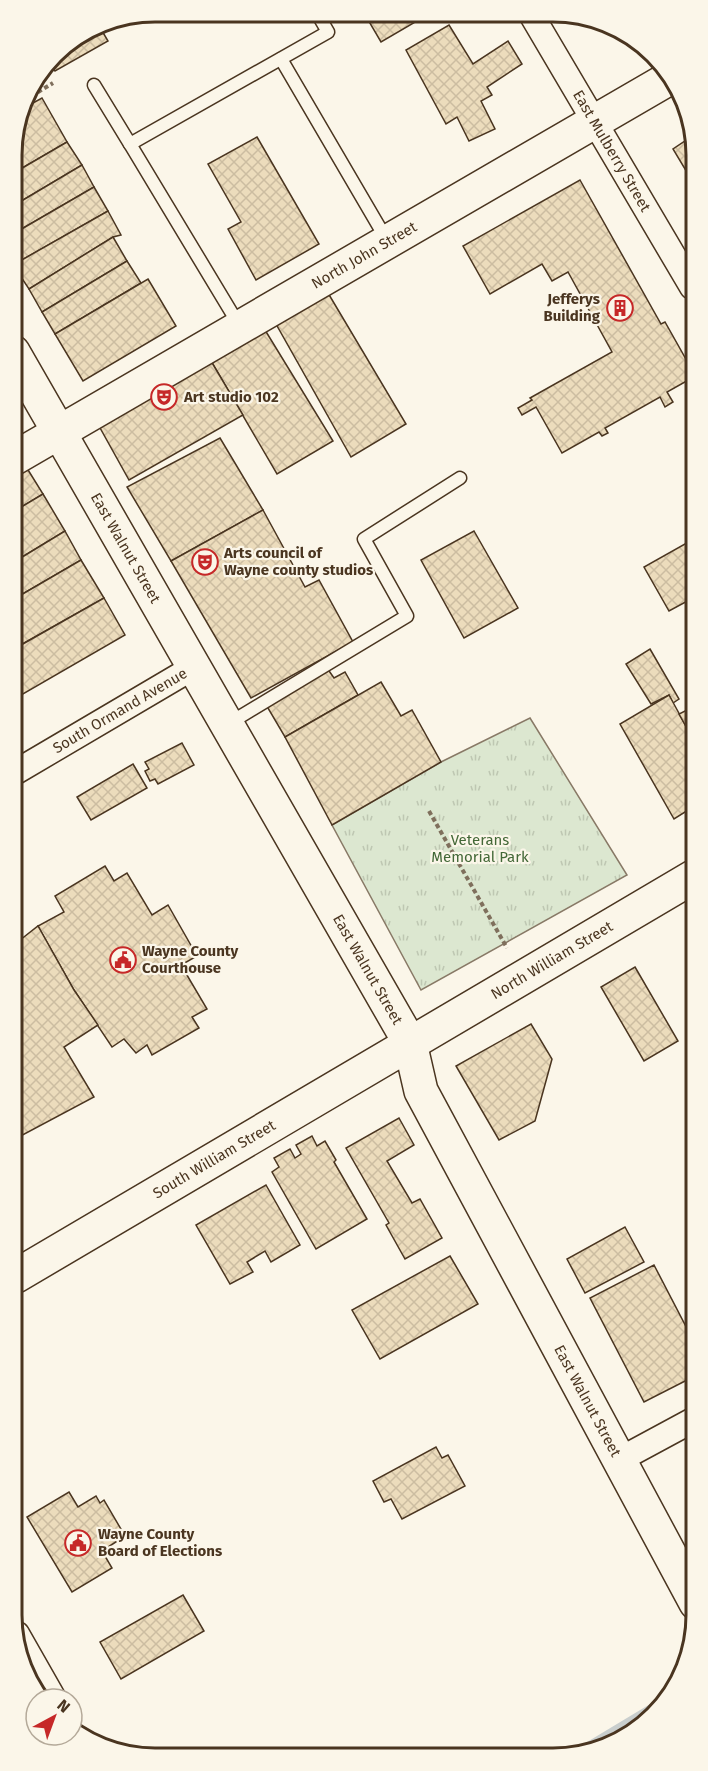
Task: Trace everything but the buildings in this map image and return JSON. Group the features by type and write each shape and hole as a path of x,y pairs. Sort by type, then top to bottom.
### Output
{"street":[{"name":"East Mulberry Street","path":"536,22 686,277"},
{"name":"North John Street","path":"23,453 663,82"},
{"name":"East Walnut Street","path":"23,368 410,1043 421,1091 685,1583"},
{"name":"South Ormand Avenue","path":"23,767 194,667"},
{"name":"North William Street","path":"410,1043 686,881"},
{"name":"South William Street","path":"22,1272 410,1043"},
{"path":"619,1460 685,1424"},
{"path":"28,1654 47,1687"}],"lane":[{"path":"130,144 328,32 323,23"},
{"path":"281,59 388,242"},
{"path":"94,85 240,328"},
{"path":"227,724 407,616 364,539 460,478"}],"path":[{"path":"39,92 53,83"},
{"path":"429,811 507,948"}],"green space":[{"name":"Veterans Memorial Park","path":"530,718 627,875 421,990 332,825 441,762"}],"waterway":[{"path":"598,1740 644,1712"}],"place":[{"name":"Jefferys Building","path":"620,308"},
{"name":"Art studio 102","path":"164,397"},
{"name":"Arts council of Wayne county studios","path":"205,562"},
{"name":"Wayne County Courthouse","path":"123,960"},
{"name":"Wayne County Board of Elections","path":"78,1543"}]}
